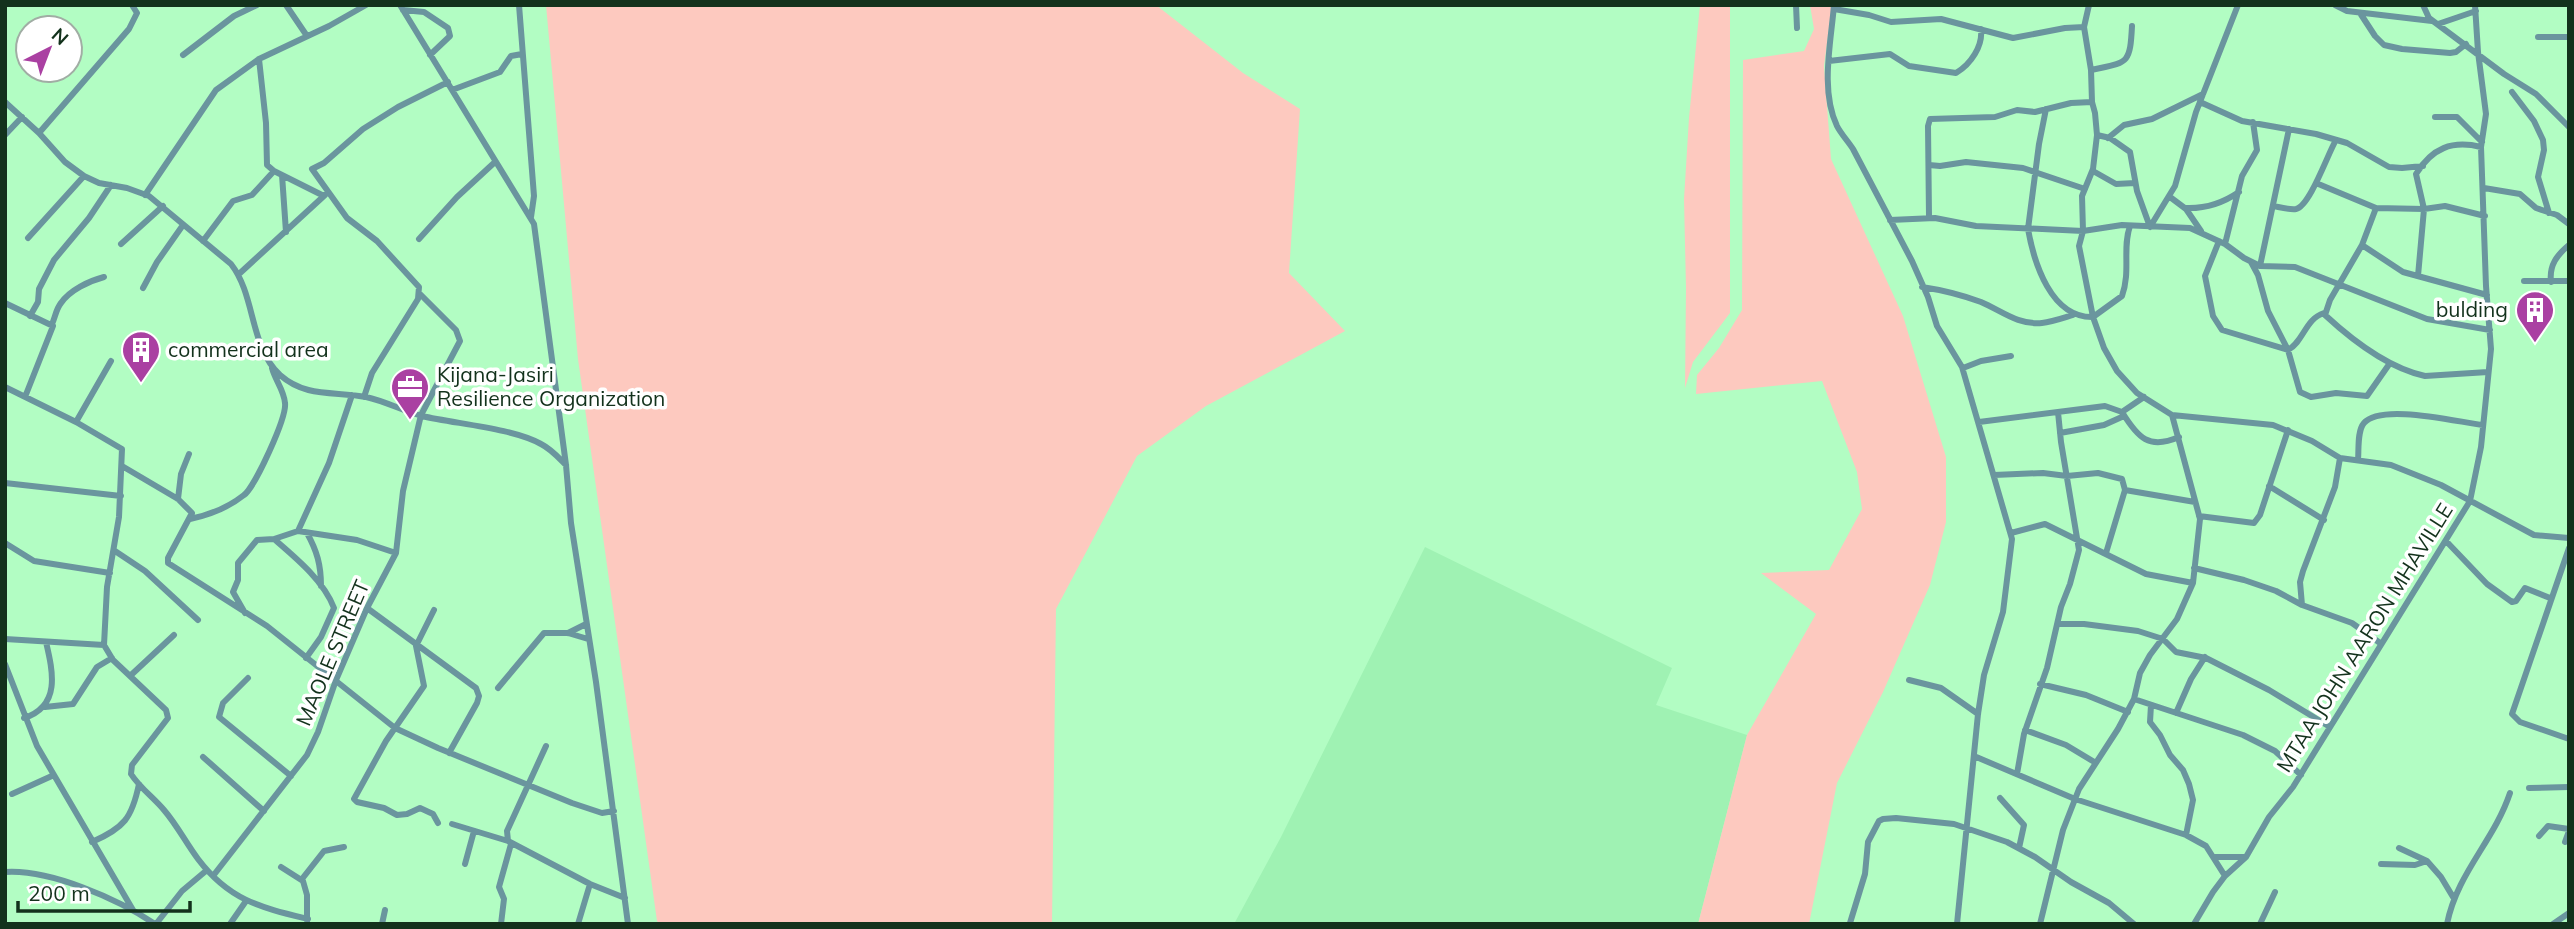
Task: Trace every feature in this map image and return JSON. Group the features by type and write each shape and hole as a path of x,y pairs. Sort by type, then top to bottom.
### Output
{"street":[{"path":"39,133 129,29 136,13 132,5"},
{"path":"183,55 234,16 257,5"},
{"path":"286,5 307,36"},
{"path":"145,194 216,90 259,60 366,5"},
{"path":"519,5 534,196 531,217"},
{"path":"1796,5 1797,28"},
{"path":"2089,5 2084,27 2097,135 2093,171 2081,204 2083,231 2079,246 2093,317 2104,348 2117,371 2137,393 2172,415 2217,421 2260,422 2288,430 2340,458 2391,465 2441,485 2534,535 2569,538"},
{"path":"2150,227 2170,197 2182,166 2200,102 2238,5"},
{"path":"2335,5 2341,10 2436,23 2475,8"},
{"path":"2423,5 2429,18 2504,74 2536,94 2569,127"},
{"path":"1957,924 1978,714 1984,675 2003,612 2012,552 2011,533 1963,368 1937,326 1912,261 1853,149 1837,126 1830,92 1829,61 1834,7 1891,22 1941,19 2013,38 2084,27"},
{"path":"401,8 424,12 448,28 450,36 430,55"},
{"path":"401,8 531,217 536,236 571,523 628,924"},
{"name":"MTAA JOHN AARON MHAVILLE","path":"2194,924 2225,876 2246,857 2269,817 2301,775 2470,501 2483,425 2491,349 2481,144 2486,114 2477,52 2475,8"},
{"path":"2360,13 2379,41 2393,48 2450,53 2466,44"},
{"path":"2091,70 2125,61 2130,54 2132,26"},
{"path":"1829,61 1890,54 1909,66 1956,74 1979,47 1982,29"},
{"path":"2538,37 2569,37"},
{"path":"453,90 500,72 511,56 522,54"},
{"path":"259,60 266,123 267,165 274,172 326,194"},
{"path":"365,397 368,381 420,294 417,284 403,267 377,241 347,218 326,194 312,172 314,167 324,163 363,129 398,107 448,82"},
{"path":"2512,92 2534,121 2543,140 2544,150 2538,177 2549,213"},
{"path":"2108,138 2124,125 2152,119 2204,93"},
{"path":"5,102 39,133 65,162 84,176 145,194 163,206 231,264 239,274 257,332 275,379 283,392 286,407 256,480 246,494 206,515 190,519"},
{"path":"1929,218 1930,119 1996,117 2017,110 2035,112 2071,103 2092,102"},
{"path":"2200,102 2234,118 2289,128 2347,143 2380,163 2395,168 2423,166"},
{"path":"2046,109 2028,229 2047,285 2056,301 2073,315"},
{"path":"5,135 22,117"},
{"path":"2435,117 2457,117 2481,144"},
{"path":"2253,122 2258,150 2242,176 2222,243 2205,276 2214,320 2219,328 2230,334 2288,350"},
{"path":"2260,265 2289,128"},
{"path":"2097,135 2129,150 2135,183 2150,227"},
{"path":"2273,206 2298,209 2316,183 2336,140"},
{"path":"2418,276 2424,209 2416,174 2435,154 2455,143 2481,144"},
{"path":"419,239 457,197 495,162"},
{"path":"1929,165 1966,162 2023,168 2085,188"},
{"path":"2093,171 2116,184 2135,183"},
{"path":"203,241 233,201 252,195 274,172"},
{"path":"282,175 286,232"},
{"path":"28,238 84,176"},
{"path":"2089,181 2102,177"},
{"path":"2316,183 2376,208 2424,209 2445,206 2485,216"},
{"path":"30,316 38,302 39,289 54,260 89,218 111,185"},
{"path":"2484,187 2516,192 2536,208 2557,215 2569,224"},
{"path":"2185,208 2224,202 2239,191"},
{"path":"239,274 326,194"},
{"path":"2170,197 2185,208 2201,232"},
{"path":"121,244 163,206"},
{"path":"2288,350 2315,317 2324,313 2362,245 2376,208"},
{"path":"1890,220 1929,218 1968,225 2083,231 2130,226 2190,228 2222,243 2251,262 2295,267 2427,319 2490,330"},
{"path":"143,288 157,261 183,225"},
{"path":"1922,287 1979,302 2023,322 2042,323 2073,315 2093,317 2120,299 2123,293 2128,270 2126,241 2130,226"},
{"path":"2362,245 2398,269 2487,295"},
{"path":"2551,282 2551,267 2569,245"},
{"path":"2251,262 2259,275 2267,311 2288,350 2297,386 2303,395 2311,397 2336,393 2367,396 2390,363"},
{"path":"25,397 60,304 86,284 104,277"},
{"path":"2524,281 2569,281"},
{"name":"MAOLE STREET","path":"213,876 307,755 367,608 396,553 403,491 421,415 460,341 456,330 420,294"},
{"path":"5,303 52,324"},
{"path":"2324,313 2390,363 2425,376 2488,372"},
{"path":"1963,368 1980,361 2011,356"},
{"path":"76,422 110,361"},
{"path":"272,366 299,388 310,392 365,397 421,415 533,440 552,450 566,465"},
{"path":"5,387 76,422 122,449 121,496 110,573 104,645 111,658 168,714 168,718 132,765 131,774 164,810 213,876 246,901 307,922 307,895 302,879 281,867"},
{"path":"298,531 329,463 352,395"},
{"path":"2060,433 2104,425 2144,397"},
{"path":"1979,422 2105,406 2123,414 2132,429 2149,442 2159,444 2179,437"},
{"path":"2017,774 2025,730 2053,648 2076,564 2078,539 2058,412"},
{"path":"2358,460 2361,427 2370,418 2378,415 2403,413 2483,425"},
{"path":"2040,924 2063,830 2075,799 2128,712 2140,673 2177,619 2193,583 2199,516 2172,415"},
{"path":"2199,516 2255,523 2288,430"},
{"path":"178,499 181,474 189,454"},
{"path":"2302,605 2303,571 2335,487 2340,458"},
{"path":"122,466 178,499 192,513 175,543 168,563 267,626 379,718 449,753 528,786 588,809 602,813 614,811"},
{"path":"1994,475 2043,472 2067,476 2087,473 2117,476 2122,479 2124,490 2106,553"},
{"path":"5,483 121,496"},
{"path":"2269,486 2324,520"},
{"path":"2124,490 2195,502"},
{"path":"2011,533 2045,524 2146,574 2193,583"},
{"path":"247,615 233,592 238,580 237,563 257,540 274,539 298,531 357,540 396,553"},
{"path":"307,533 317,550 321,566 321,588"},
{"path":"274,539 309,572 334,608 321,637 306,657"},
{"path":"2446,541 2487,584 2514,603 2525,588 2550,598"},
{"path":"5,543 34,561 110,573"},
{"path":"2569,548 2512,713 2520,722 2569,738"},
{"path":"115,551 145,571 198,620"},
{"path":"2194,568 2256,584 2302,605 2352,623 2381,643"},
{"path":"367,608 476,688 479,696 449,753"},
{"path":"435,610 416,642 424,686 395,728 354,799 357,802 384,807 397,815 420,808 435,816 438,823"},
{"path":"568,633 586,624"},
{"path":"2058,624 2084,624 2138,631 2163,639 2180,654 2205,657 2269,690 2330,727"},
{"path":"498,688 544,633 568,633 588,639"},
{"path":"130,676 174,635"},
{"path":"5,639 104,645"},
{"path":"45,707 52,687 46,642"},
{"path":"2176,713 2190,679 2205,657"},
{"path":"24,718 45,707 73,704 97,667 111,658"},
{"path":"6,668 37,746 133,910"},
{"path":"248,678 223,703 219,717 291,776"},
{"path":"1909,680 1941,688 1978,714"},
{"path":"2040,684 2086,695 2128,712"},
{"path":"2134,699 2243,735 2275,751 2301,775"},
{"path":"2151,705 2150,722 2170,755 2183,770 2191,789 2192,808 2186,835"},
{"path":"2025,730 2066,744 2096,763"},
{"path":"501,924 504,899 499,887 509,843 507,831 546,746"},
{"path":"1974,756 2075,799 2186,835 2206,846 2225,876"},
{"path":"203,757 264,811"},
{"path":"12,794 54,775"},
{"path":"92,842 112,833 127,818 136,803 139,784"},
{"path":"2529,788 2569,787"},
{"path":"2446,924 2453,897 2488,840 2510,793"},
{"path":"2000,798 2024,825 2018,848"},
{"path":"1850,923 1865,874 1866,848 1879,821 1896,818 1917,819 1968,829 2018,848 2109,903 2134,924"},
{"path":"452,824 509,843 590,884 625,898"},
{"path":"2539,836 2547,826 2569,830 2565,842"},
{"path":"465,864 474,831"},
{"path":"302,879 324,851 344,848"},
{"path":"2399,848 2427,861 2453,897"},
{"path":"2214,857 2246,857"},
{"path":"2381,864 2415,865 2427,861"},
{"path":"5,872 61,880 133,910 155,924 182,891 207,870"},
{"path":"578,924 590,884"},
{"path":"2260,924 2275,892"},
{"path":"230,924 246,901"},
{"path":"382,924 385,911"},
{"path":"2553,924 2569,913"},
{"path":"2122,924 2125,916"}],"shaded area":[{"path":"546,5 1156,5 1243,73 1300,109 1289,273 1345,331 1206,406 1137,456 1056,609 1052,924 660,924 657,921 578,359"},
{"path":"1700,5 1730,5 1730,313 1693,362 1685,388 1684,199"},
{"path":"1810,5 1832,5 1824,66 1831,159 1903,316 1946,457 1946,522 1930,585 1883,692 1837,783 1809,924 1698,924 1747,735 1816,614 1761,573 1829,570 1862,509 1857,472 1822,381 1696,394 1697,375 1719,348 1742,310 1743,60 1804,51 1814,29"},
{"path":"1425,547 1672,668 1656,705 1747,735 1698,924 1234,924 1281,837"}],"place":[{"name":"bulding","path":"2535,344"},
{"name":"commercial area","path":"141,384"},
{"name":"Kijana-Jasiri Resilience Organization","path":"410,421"}]}
